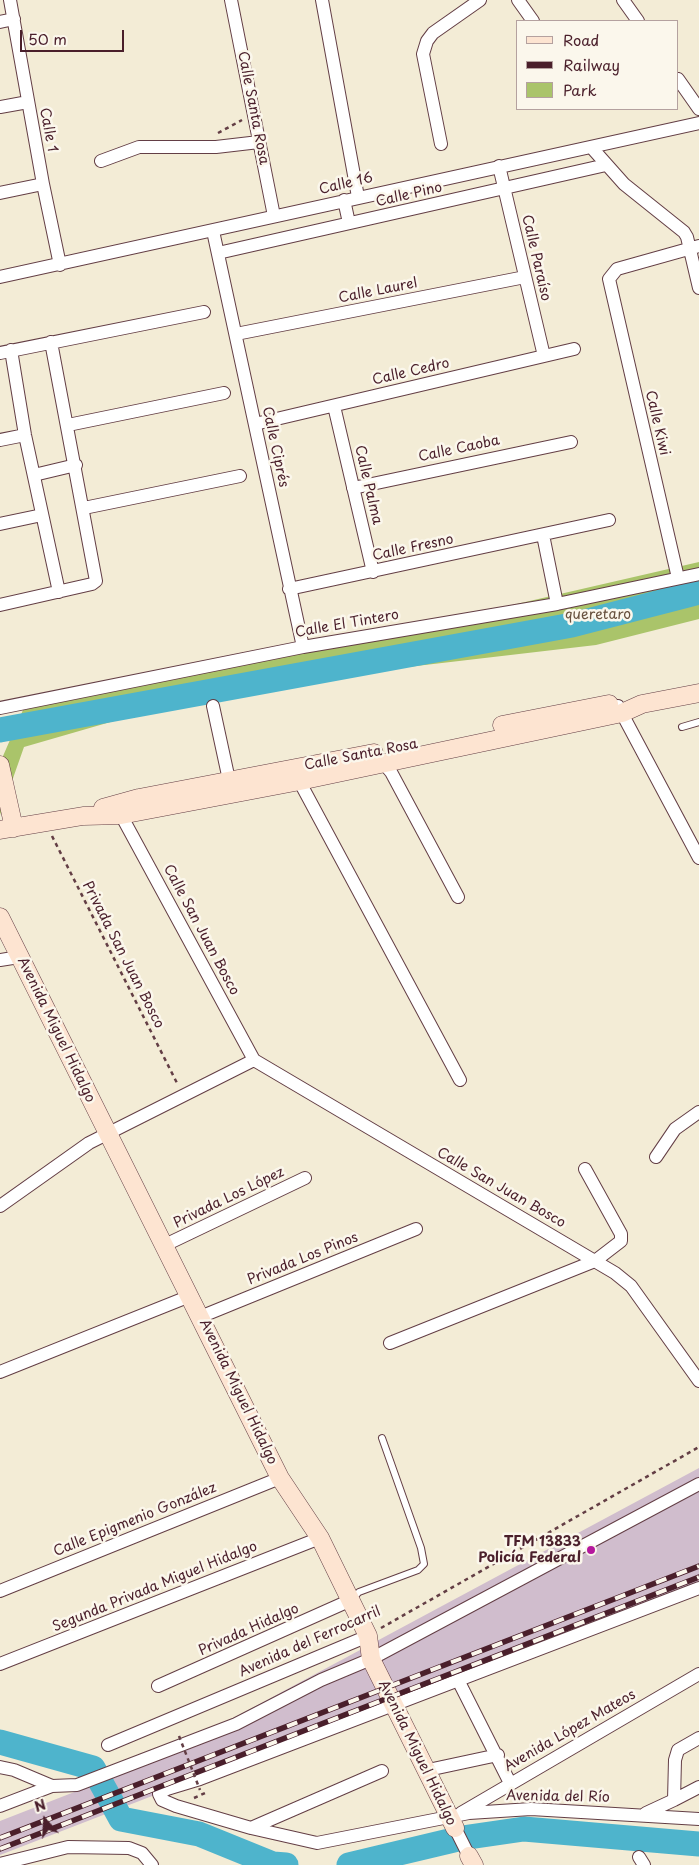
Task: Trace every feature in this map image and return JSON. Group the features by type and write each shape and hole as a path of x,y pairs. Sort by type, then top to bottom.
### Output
{"street":[{"name":"Calle 1","path":"10,0 43,184 60,265"},
{"name":"Calle Santa Rosa","path":"230,0 274,216"},
{"path":"322,0 358,197"},
{"path":"441,144 423,54 427,41 433,33 480,0"},
{"path":"518,0 532,20"},
{"path":"623,0 637,20"},
{"path":"0,22 14,19"},
{"path":"679,80 699,109"},
{"path":"0,107 28,102"},
{"name":"Calle 16","path":"0,277 213,232 274,216 499,166 592,148 699,122"},
{"path":"101,161 139,147 216,147 260,142"},
{"path":"592,148 624,184 684,232 695,247 699,288"},
{"name":"Calle Pino","path":"218,253 606,165"},
{"name":"Calle Paraíso","path":"499,166 544,356"},
{"path":"0,193 43,184"},
{"path":"344,200 349,223"},
{"path":"254,221 260,244"},
{"name":"Calle Ciprés","path":"213,232 302,647"},
{"name":"Calle Kiwi","path":"678,578 609,282 610,275 617,270 695,247"},
{"name":"Calle Laurel","path":"236,334 525,277"},
{"path":"58,592 34,475 5,352 204,312"},
{"path":"0,605 92,584 96,581 84,508 51,342"},
{"name":"Calle Cedro","path":"255,424 574,349"},
{"path":"68,425 224,393"},
{"name":"Calle Palma","path":"334,406 373,572"},
{"path":"0,440 25,435"},
{"name":"Calle Caoba","path":"353,488 571,442"},
{"path":"34,475 76,466"},
{"path":"84,508 240,476"},
{"path":"0,524 42,515"},
{"name":"Calle Fresno","path":"289,589 609,520"},
{"path":"543,535 557,604"},
{"name":"Calle El Tintero","path":"0,708 302,647 557,604 699,574"},
{"name":"Calle Santa Rosa","path":"83,816 121,814 208,792 699,692"},
{"path":"213,706 230,780"},
{"path":"619,708 699,858"},
{"path":"379,758 391,772 458,897"},
{"path":"0,765 7,829"},
{"path":"296,775 460,1080"},
{"name":"Calle Santa Rosa","path":"7,829 83,816 139,798 208,792 230,780 296,775"},
{"name":"Calle San Juan Bosco","path":"121,814 254,1060 595,1261 631,1286 699,1381"},
{"name":"Avenida Miguel Hidalgo","path":"0,917 107,1135 165,1245 280,1478 320,1538 368,1636 371,1659 393,1706 428,1770 472,1860"},
{"path":"0,960 19,957"},
{"path":"0,1206 66,1158 254,1060"},
{"path":"656,1157 675,1129 699,1112"},
{"path":"390,1343 595,1261 622,1238 585,1169"},
{"name":"Privada Los López","path":"165,1245 305,1178"},
{"name":"Privada Los Pinos","path":"200,1317 416,1229"},
{"path":"0,1372 190,1296"},
{"name":"Calle Epigmenio González","path":"0,1591 280,1478"},
{"path":"0,1806 52,1786 77,1785 236,1724 322,1680 371,1659 699,1484"},
{"name":"Segunda Privada Miguel Hidalgo","path":"0,1664 320,1538"},
{"path":"393,1706 699,1588"},
{"name":"Privada Hidalgo","path":"158,1686 351,1600"},
{"name":"Avenida del Ferrocarril","path":"108,1745 368,1636"},
{"name":"Avenida López Mateos","path":"454,1821 510,1783 699,1674"},
{"path":"458,1680 498,1754 510,1783"},
{"name":"Avenida del Río","path":"393,1706 200,1779 167,1789 159,1794 162,1800 176,1806 251,1828 316,1843 530,1809 645,1814 699,1819"},
{"path":"674,1800 675,1760 678,1750 699,1738"},
{"path":"428,1770 498,1754"},
{"path":"0,1767 14,1770 52,1786"},
{"path":"251,1828 382,1771"},
{"path":"645,1814 699,1787"},
{"path":"0,1864 59,1847 128,1848 147,1857 152,1865"}],"lane":[{"path":"682,727 699,722"},
{"path":"351,1600 359,1592 418,1570 424,1564 421,1548 382,1438"}],"path":[{"path":"193,147 254,113"},
{"name":"Privada San Juan Bosco","path":"45,823 183,1096"},
{"name":"Avenida del Ferrocarril","path":"368,1636 699,1447"},
{"path":"179,1736 200,1790"}],"shaded area":[{"path":"699,1468 699,1584 0,1855 0,1821 123,1773 239,1715"}],"green space":[{"name":"queretaro","path":"699,562 699,619 596,645 228,688 24,747 0,815 0,763 26,703 408,629"}],"waterway":[{"path":"0,730 572,625 699,592"},
{"path":"0,1742 93,1768 121,1819 199,1834 273,1864 286,1865"},
{"path":"349,1865 462,1838 524,1829 699,1844"}],"railway":[{"path":"0,1838 699,1566"},
{"path":"0,1849 699,1577"}],"place":[{"name":"TFM 13833 Policía Federal","path":"591,1550"}]}
